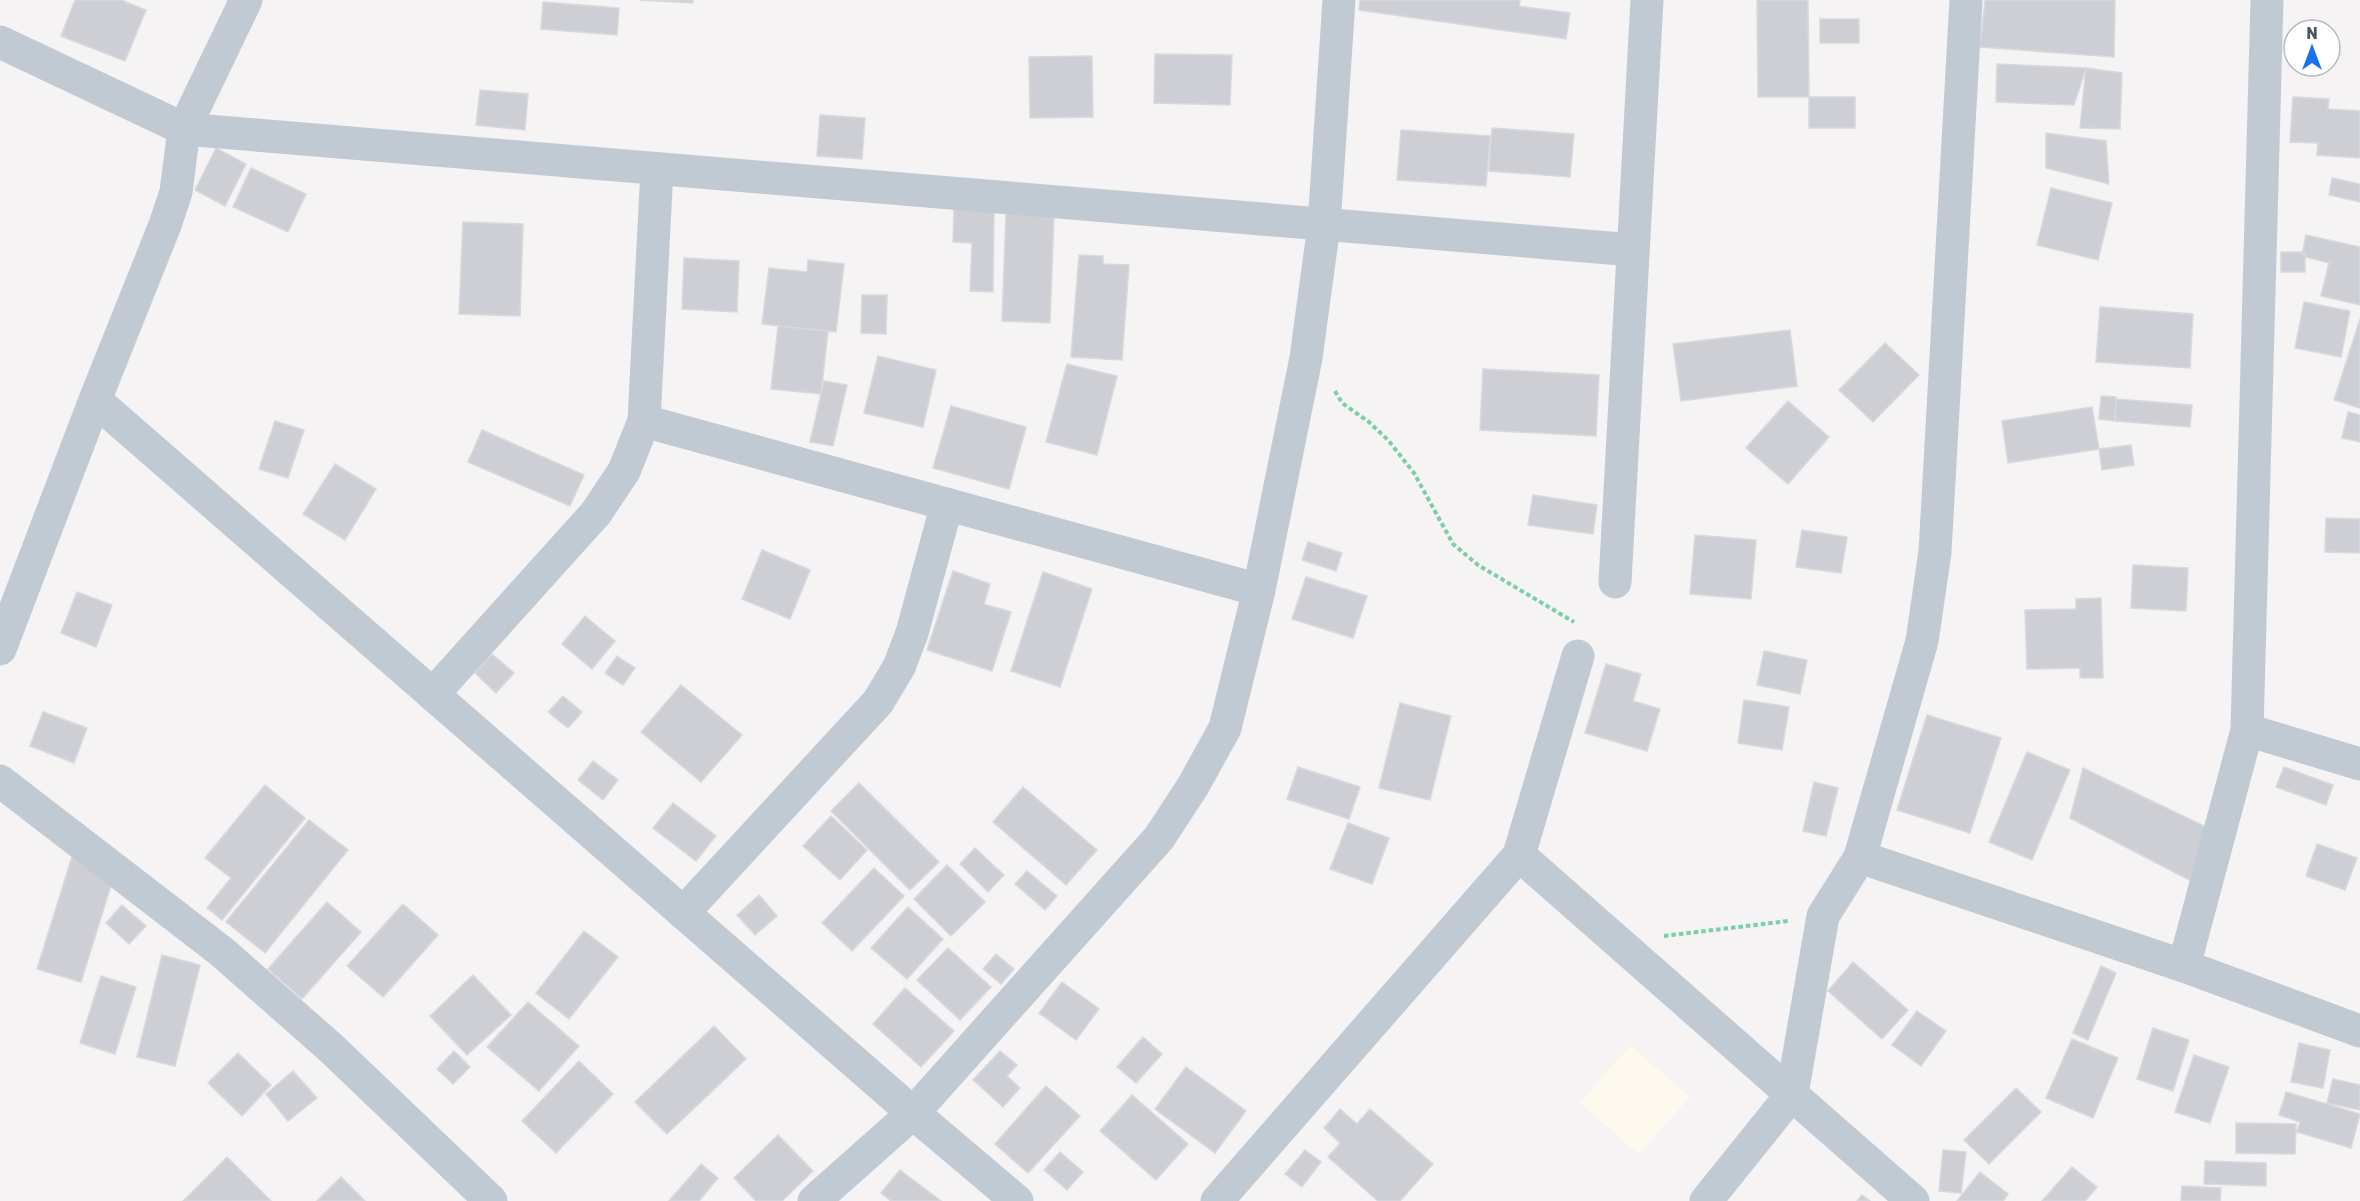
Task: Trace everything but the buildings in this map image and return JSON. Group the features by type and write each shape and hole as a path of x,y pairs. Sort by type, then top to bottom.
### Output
{"street":[{"path":"0,649 165,225 176,192 184,129 246,0"},
{"path":"814,1201 913,1113 1159,838 1193,786 1224,728 1259,590 1306,358 1324,225 1339,0"},
{"path":"1615,582 1647,0"},
{"path":"1706,1201 1792,1094 1823,916 1860,857 1922,641 1935,552 1966,0"},
{"path":"2184,966 2247,730 2267,0"},
{"path":"0,42 184,129 1633,250"},
{"path":"432,694 596,513 624,471 644,421 657,169"},
{"path":"95,400 1017,1201"},
{"path":"644,421 1259,590"},
{"path":"683,913 878,702 899,667 912,633 946,504"},
{"path":"1217,1201 1519,855 1578,656"},
{"path":"2247,730 2360,764"},
{"path":"0,781 222,952 331,1048 491,1201"},
{"path":"1519,855 1913,1201"},
{"path":"1860,857 2184,966 2360,1031"}],"path":[{"path":"1306,358 1332,387 1342,403 1382,434 1414,473 1453,544 1478,565 1590,631 1578,656"},
{"path":"1619,942 1823,916"}],"shaded area":[{"path":"1630,1045 1690,1097 1639,1154 1580,1103"}]}
